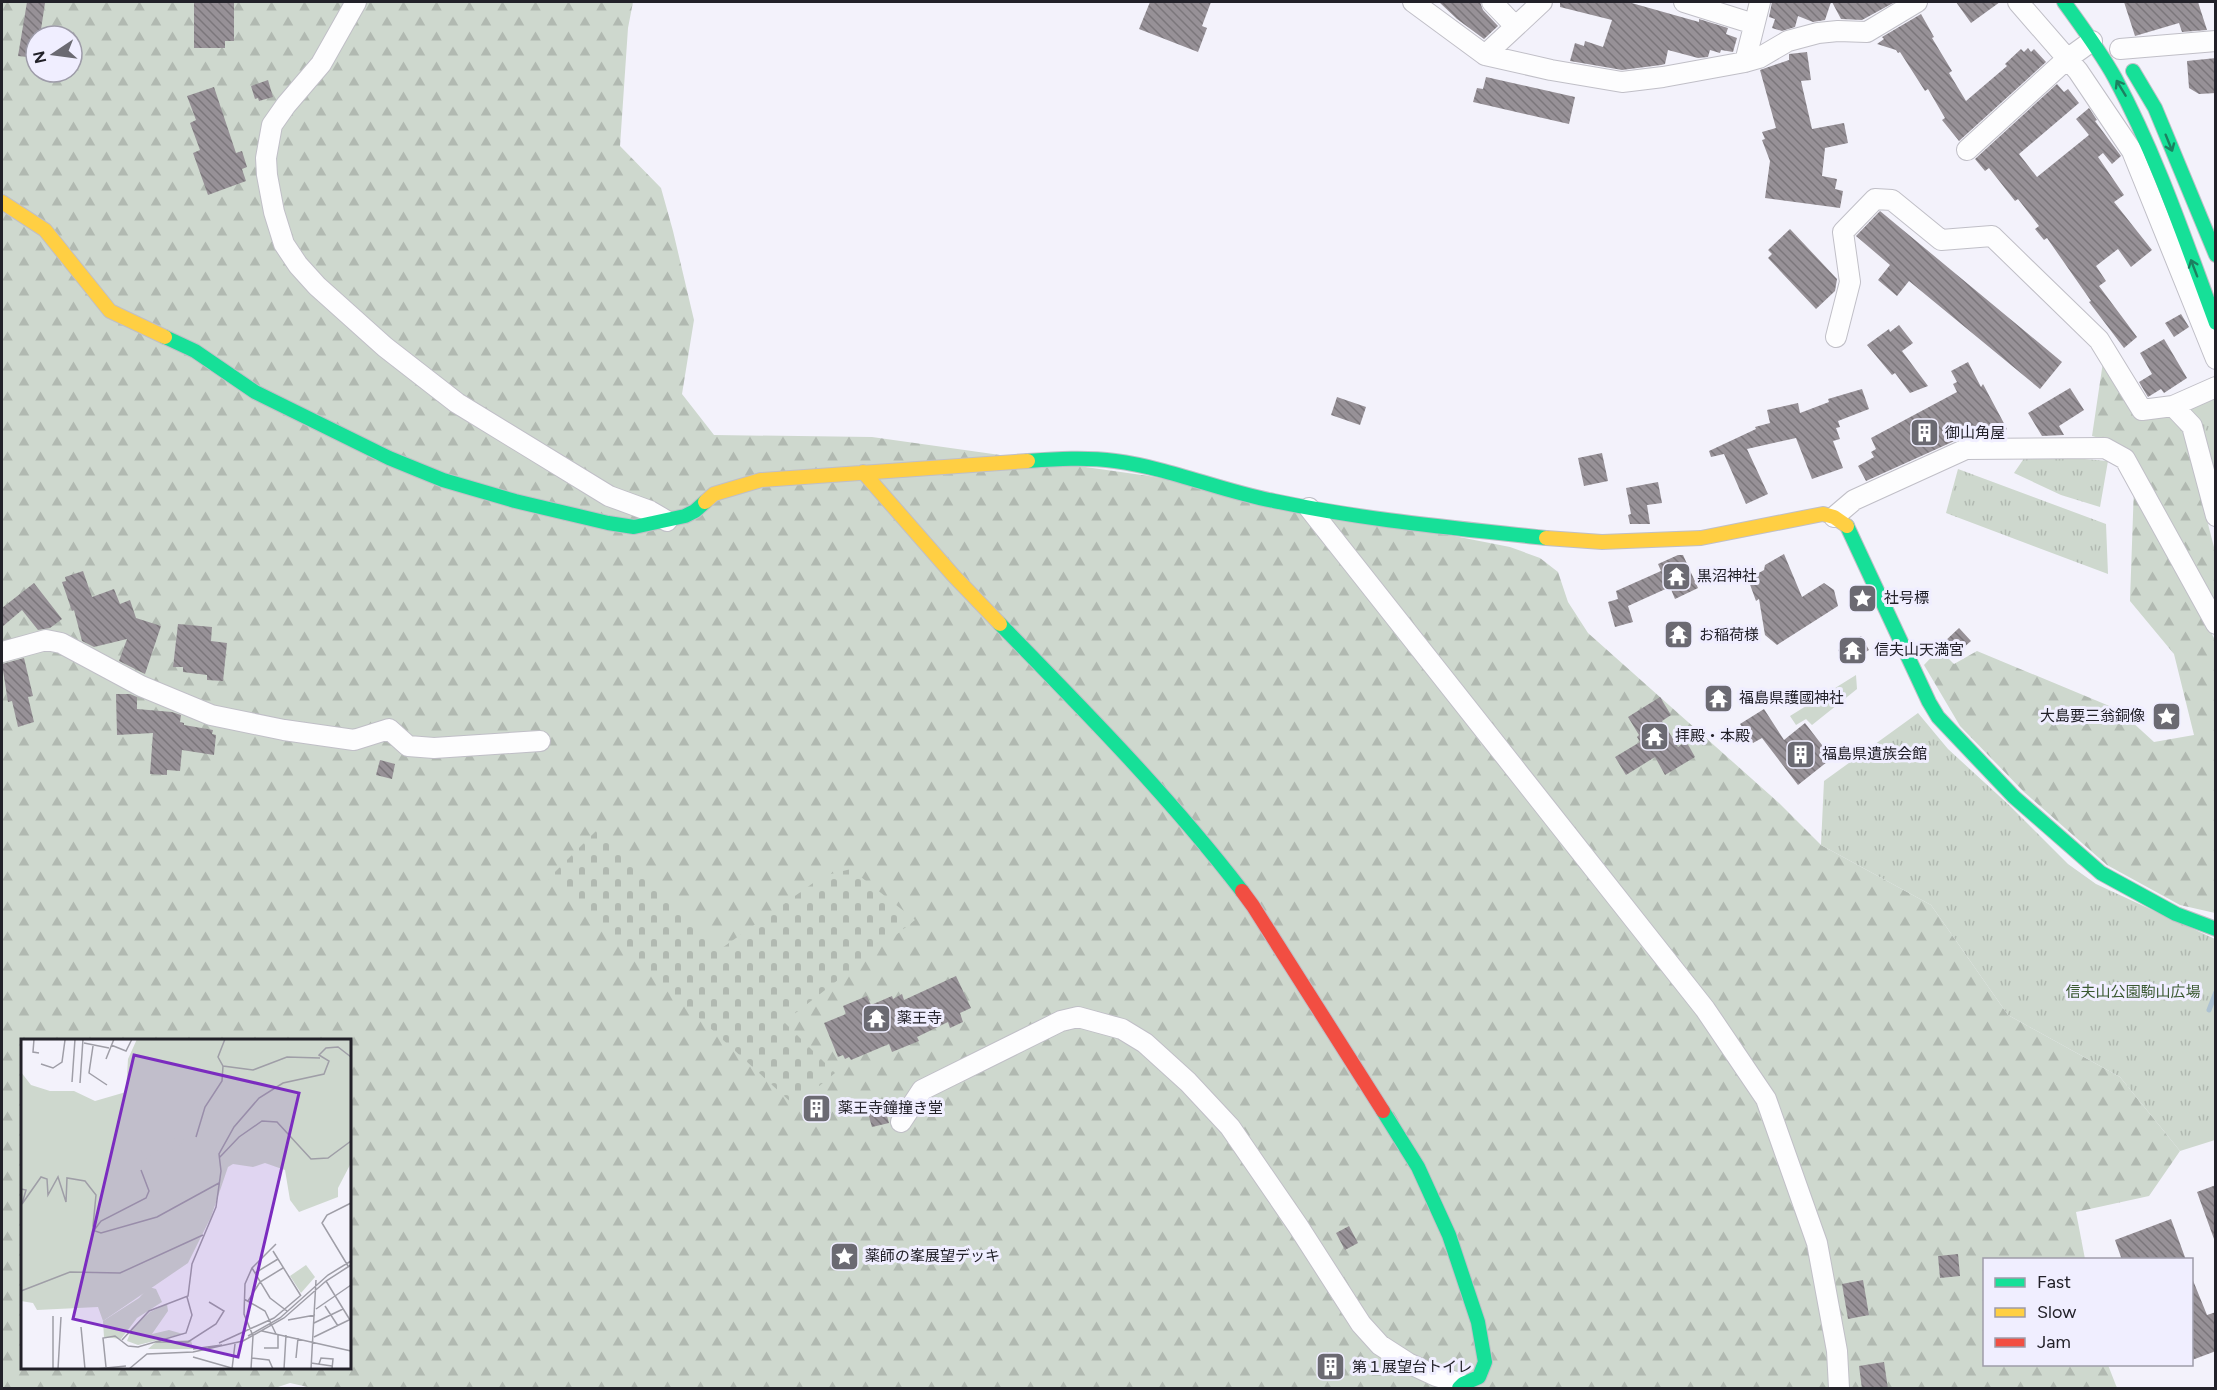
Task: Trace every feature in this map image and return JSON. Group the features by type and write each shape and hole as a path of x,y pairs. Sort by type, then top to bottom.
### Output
{"street":[{"path":"356,2 321,64 272,125 266,158 267,175 274,212 284,244 298,266 317,286 385,347 456,403 609,496 650,511 667,521"},
{"path":"1413,2 1485,56 1622,82 1744,62 1759,58 1788,41 1818,33 1867,32 1917,2"},
{"path":"1492,2 1515,26"},
{"path":"1485,56 1542,2"},
{"path":"1684,2 1754,24"},
{"path":"1744,62 1761,2"},
{"path":"2018,2 2102,104 2132,151 2216,359"},
{"path":"2064,2 2129,100 2216,323"},
{"path":"1967,150 2067,59 2092,41"},
{"path":"2116,44 2216,42"},
{"path":"2116,44 2155,108 2216,255"},
{"path":"1836,337 1850,282 1843,232 1875,199 1892,200 1941,240 1992,236 2099,340 2142,410 2172,406 2216,387"},
{"path":"2,202 43,229 69,256 100,301 110,311 195,351 255,392 389,458 443,480 560,512 634,527 667,521 695,511 714,494 761,480 1060,459 1115,461 1203,481 1272,501 1368,518 1602,543 1701,538 1823,514 1834,517 1846,524 1929,702 1938,717 1960,741 2014,797 2101,873 2176,914 2216,929"},
{"path":"2172,406 2192,426 2216,516"},
{"path":"1834,517 1854,500 1966,449 2105,448 2125,459 2216,624"},
{"path":"863,472 953,575 1125,752 1201,838 1253,906 1418,1167 1434,1200 1449,1236 1478,1323 1485,1362 1479,1377 1461,1386 1408,1363 1380,1345 1361,1324 1298,1226 1230,1127 1188,1082 1145,1043 1122,1029 1078,1017 1061,1021 922,1090 901,1122"},
{"path":"1309,508 1705,1009 1766,1099 1817,1243 1837,1351 1839,1389"},
{"path":"2,652 46,640 61,643 141,686 211,714 284,730 354,740 389,729 408,746 434,748 540,741"}],"green space":[{"path":"2,2 633,2 628,28 620,146 661,188 694,320 682,394 714,435 872,437 1149,476 1510,547 1540,558 1558,572 1568,602 1588,633 1779,803 1821,845 1931,905 2008,1015 2120,1077 2180,1151 2149,1196 2076,1212 2085,1258 1983,1258 1983,1366 2108,1366 2117,1388 312,1388 290,1383 275,1388 2,1388"},
{"path":"2103,362 2140,417 2170,414 2184,431 2215,551 2215,602 2135,457 2113,442 2092,436"},
{"path":"2215,387 2215,516 2192,426 2173,406"},
{"path":"2027,454 2108,461 2100,507 2061,495 2014,473"},
{"path":"1958,469 2106,524 2108,574 1946,513"},
{"path":"2134,486 2215,640 2215,913 2180,905 2107,865 2024,792 1960,726 1924,665 1939,649 1954,664 1977,651 2119,710 2154,742 2194,735 2174,654 2130,601"},
{"path":"1856,675 1857,689 1812,725 1806,719 1796,725 1790,716"},
{"name":"信夫山公園駒山広場","path":"1918,713 1948,749 2068,864 2096,884 2215,939 2215,1140 2180,1151 2120,1077 2008,1015 1931,905 1821,845 1824,781"},
{"path":"601,826 722,948 823,876 851,869 915,920 784,1022 835,1073 795,1106 548,879"}],"building":[{"path":"27,2 45,3 42,24 24,24 24,57 18,56"},
{"path":"1150,2 1211,2 1202,26 1207,28 1198,52 1139,29"},
{"path":"1439,2 1480,2 1483,10 1498,26 1484,39"},
{"path":"1560,2 1628,2 1728,28 1726,34 1737,38 1733,52 1721,50 1720,53 1710,50 1708,57 1698,58 1668,50 1665,64 1661,65 1622,70 1570,61 1575,43 1584,46 1585,41 1603,47 1612,20 1560,7"},
{"path":"1772,2 1831,2 1825,20 1813,22 1798,16 1795,27 1782,31 1772,28 1775,19 1769,17"},
{"path":"1832,2 1895,2 1862,20 1841,19"},
{"path":"1956,2 2000,2 1971,23"},
{"path":"2124,2 2198,2 2207,30 2182,32 2179,23 2135,36"},
{"path":"194,3 234,3 234,41 225,41 225,48 194,48"},
{"path":"1921,14 1934,37 1932,38 1952,71 1949,73 1966,101 2007,66 2005,64 2021,49 2024,52 2028,48 2031,52 2034,49 2046,62 1959,141 1942,120 1945,118 1928,89 1925,91 1900,52 1877,44 1884,39 1882,37"},
{"path":"1807,52 1811,80 1801,81 1812,129 1844,123 1848,143 1825,148 1822,176 1837,179 1835,189 1843,191 1840,208 1765,198 1770,161 1762,140 1765,139 1762,132 1776,128 1760,70 1789,60 1789,54"},
{"path":"2216,58 2216,93 2199,94 2189,88 2187,61"},
{"path":"1486,77 1575,97 1569,124 1473,102 1477,88 1483,89"},
{"path":"268,80 273,97 259,101 258,98 255,99 251,86"},
{"path":"2057,84 2064,92 2068,89 2079,103 2019,154 2037,177 2089,135 2076,119 2089,108 2097,120 2095,121 2121,156 2112,164 2103,153 2098,157 2124,195 2114,202 2152,250 2131,267 2118,249 2096,266 2106,281 2099,286 2137,337 2124,348 2089,302 2091,301 2047,238 2044,240 2035,229 2039,226 2018,199 2015,201 1989,168 1985,171 1975,159"},
{"path":"214,87 236,153 242,151 247,167 242,169 246,181 208,195 193,153 200,150 190,123 196,120 187,96"},
{"path":"1880,211 2062,362 2040,389 1909,281 1897,296 1878,280 1890,265 1856,236"},
{"path":"1790,229 1837,279 1835,291 1816,309 1768,258 1772,254 1768,250"},
{"path":"2181,314 2189,327 2174,337 2165,323"},
{"path":"1899,325 1913,343 1902,351 1928,386 1910,393 1895,373 1892,375 1867,345 1889,329 1890,332"},
{"path":"2164,339 2187,378 2164,393 2161,389 2148,397 2139,382 2152,374 2140,353"},
{"path":"1968,362 1981,387 1983,384 2007,429 2003,434 2005,437 1986,437 1987,432 1961,438 1866,481 1858,466 1874,457 1871,452 1876,449 1871,438 1957,392 1953,384 1957,382 1951,371"},
{"path":"2070,388 2084,410 2059,426 2064,435 2042,436 2028,413"},
{"path":"1862,389 1869,409 1838,421 1840,427 1836,428 1840,439 1833,441 1843,468 1812,479 1796,438 1747,449 1768,494 1746,504 1724,454 1711,457 1709,451 1756,429 1755,427 1770,423 1767,410 1798,403 1800,413 1829,402 1828,399"},
{"path":"1337,397 1366,407 1360,425 1331,415"},
{"path":"1602,453 1608,481 1584,486 1578,458"},
{"path":"1658,482 1662,503 1647,505 1650,524 1630,524 1628,515 1631,514 1626,488"},
{"path":"1784,554 1802,597 1824,583 1834,590 1838,606 1777,645 1765,635 1759,599 1756,601 1748,579 1764,570 1765,565"},
{"path":"1683,555 1698,588 1675,599 1670,587 1628,606 1633,622 1615,627 1608,602 1618,599 1616,591 1661,571 1658,564"},
{"path":"83,571 92,597 114,589 120,604 130,600 136,618 161,626 145,674 119,661 127,639 94,647 82,641 74,610 72,611 62,582 66,581 65,577"},
{"path":"34,583 62,619 50,628 38,630 22,610 2,627 2,608"},
{"path":"178,624 212,627 211,641 227,643 223,681 207,680 207,675 183,672 183,667 173,667"},
{"path":"1959,628 1971,641 1955,655 1943,643"},
{"name":"信夫山天満宮","path":"1861,636 1869,650 1846,664 1838,650"},
{"path":"24,658 33,696 28,697 34,722 18,727 12,701 8,702 2,664"},
{"path":"116,694 130,694 137,697 137,709 172,712 181,715 180,722 184,725 213,730 212,734 216,735 214,755 182,750 180,771 167,770 167,775 150,774 153,733 117,735"},
{"name":"拝殿・本殿","path":"1660,697 1671,715 1662,721 1678,747 1686,741 1695,757 1665,775 1655,757 1626,775 1615,757 1640,742 1637,737 1639,735 1628,717"},
{"name":"福島県遺族会館","path":"1764,709 1784,740 1805,723 1832,758 1798,785 1762,738 1753,743 1740,724"},
{"path":"380,760 395,764 392,779 376,775"},
{"name":"薬王寺","path":"956,976 971,1008 960,1013 963,1022 950,1028 948,1022 917,1037 919,1041 892,1052 889,1044 851,1060 849,1057 845,1059 843,1055 838,1057 824,1023 846,1014 843,1006 867,996 871,1005 902,994 904,1000"},
{"name":"薬王寺鐘撞き堂","path":"821,1096 831,1113 813,1122 805,1106"},
{"path":"884,1106 889,1123 872,1127 867,1110"},
{"path":"2216,1185 2216,1238 2214,1239 2197,1192"},
{"path":"2171,1219 2185,1258 2121,1258 2115,1240"},
{"path":"1349,1226 1358,1243 1345,1250 1336,1233"},
{"path":"1958,1254 1960,1276 1940,1278 1938,1256"},
{"path":"1863,1280 1869,1315 1848,1319 1842,1284"},
{"path":"2193,1280 2207,1315 2216,1312 2216,1351 2193,1360"},
{"path":"1884,1362 1888,1389 1862,1389 1859,1366"}],"waterway":[{"path":"2209,1010 2216,992"}],"traffic: fast":[{"path":"2064,2 2103,58 2130,108 2170,199 2216,323"},
{"path":"2133,71 2155,108 2216,255"},
{"path":"165,337 195,351 255,392 389,458 443,480 515,501 634,527 685,516 705,502"},
{"path":"1028,461 1060,459 1115,461 1155,469 1254,497 1308,508 1410,523 1546,538"},
{"path":"1847,526 1938,717 2014,797 2101,873 2176,914 2216,929"},
{"path":"1000,624 1155,787 1242,891"},
{"path":"1383,1111 1418,1167 1449,1235 1478,1322 1485,1362 1479,1377 1459,1388"}],"traffic: slow":[{"path":"2,202 45,230 110,311 165,337"},
{"path":"705,502 714,494 761,480 1028,461"},
{"path":"863,472 953,575 1000,624"},
{"path":"1546,538 1602,542 1701,538 1823,514 1834,517 1847,526"}],"traffic: jam":[{"path":"1242,891 1383,1111"}],"place":[{"name":"御山角屋","path":"1924,433"},
{"name":"黒沼神社","path":"1676,576"},
{"name":"社号標","path":"1863,598"},
{"name":"お稲荷様","path":"1678,635"},
{"name":"信夫山天満宮","path":"1853,650"},
{"name":"福島県護國神社","path":"1718,698"},
{"name":"大島要三翁銅像","path":"2166,716"},
{"name":"拝殿・本殿","path":"1654,736"},
{"name":"福島県遺族会館","path":"1801,754"},
{"name":"薬王寺","path":"876,1018"},
{"name":"薬王寺鐘撞き堂","path":"817,1108"},
{"name":"薬師の峯展望デッキ","path":"844,1256"},
{"name":"第１展望台トイレ","path":"1331,1367"}]}
